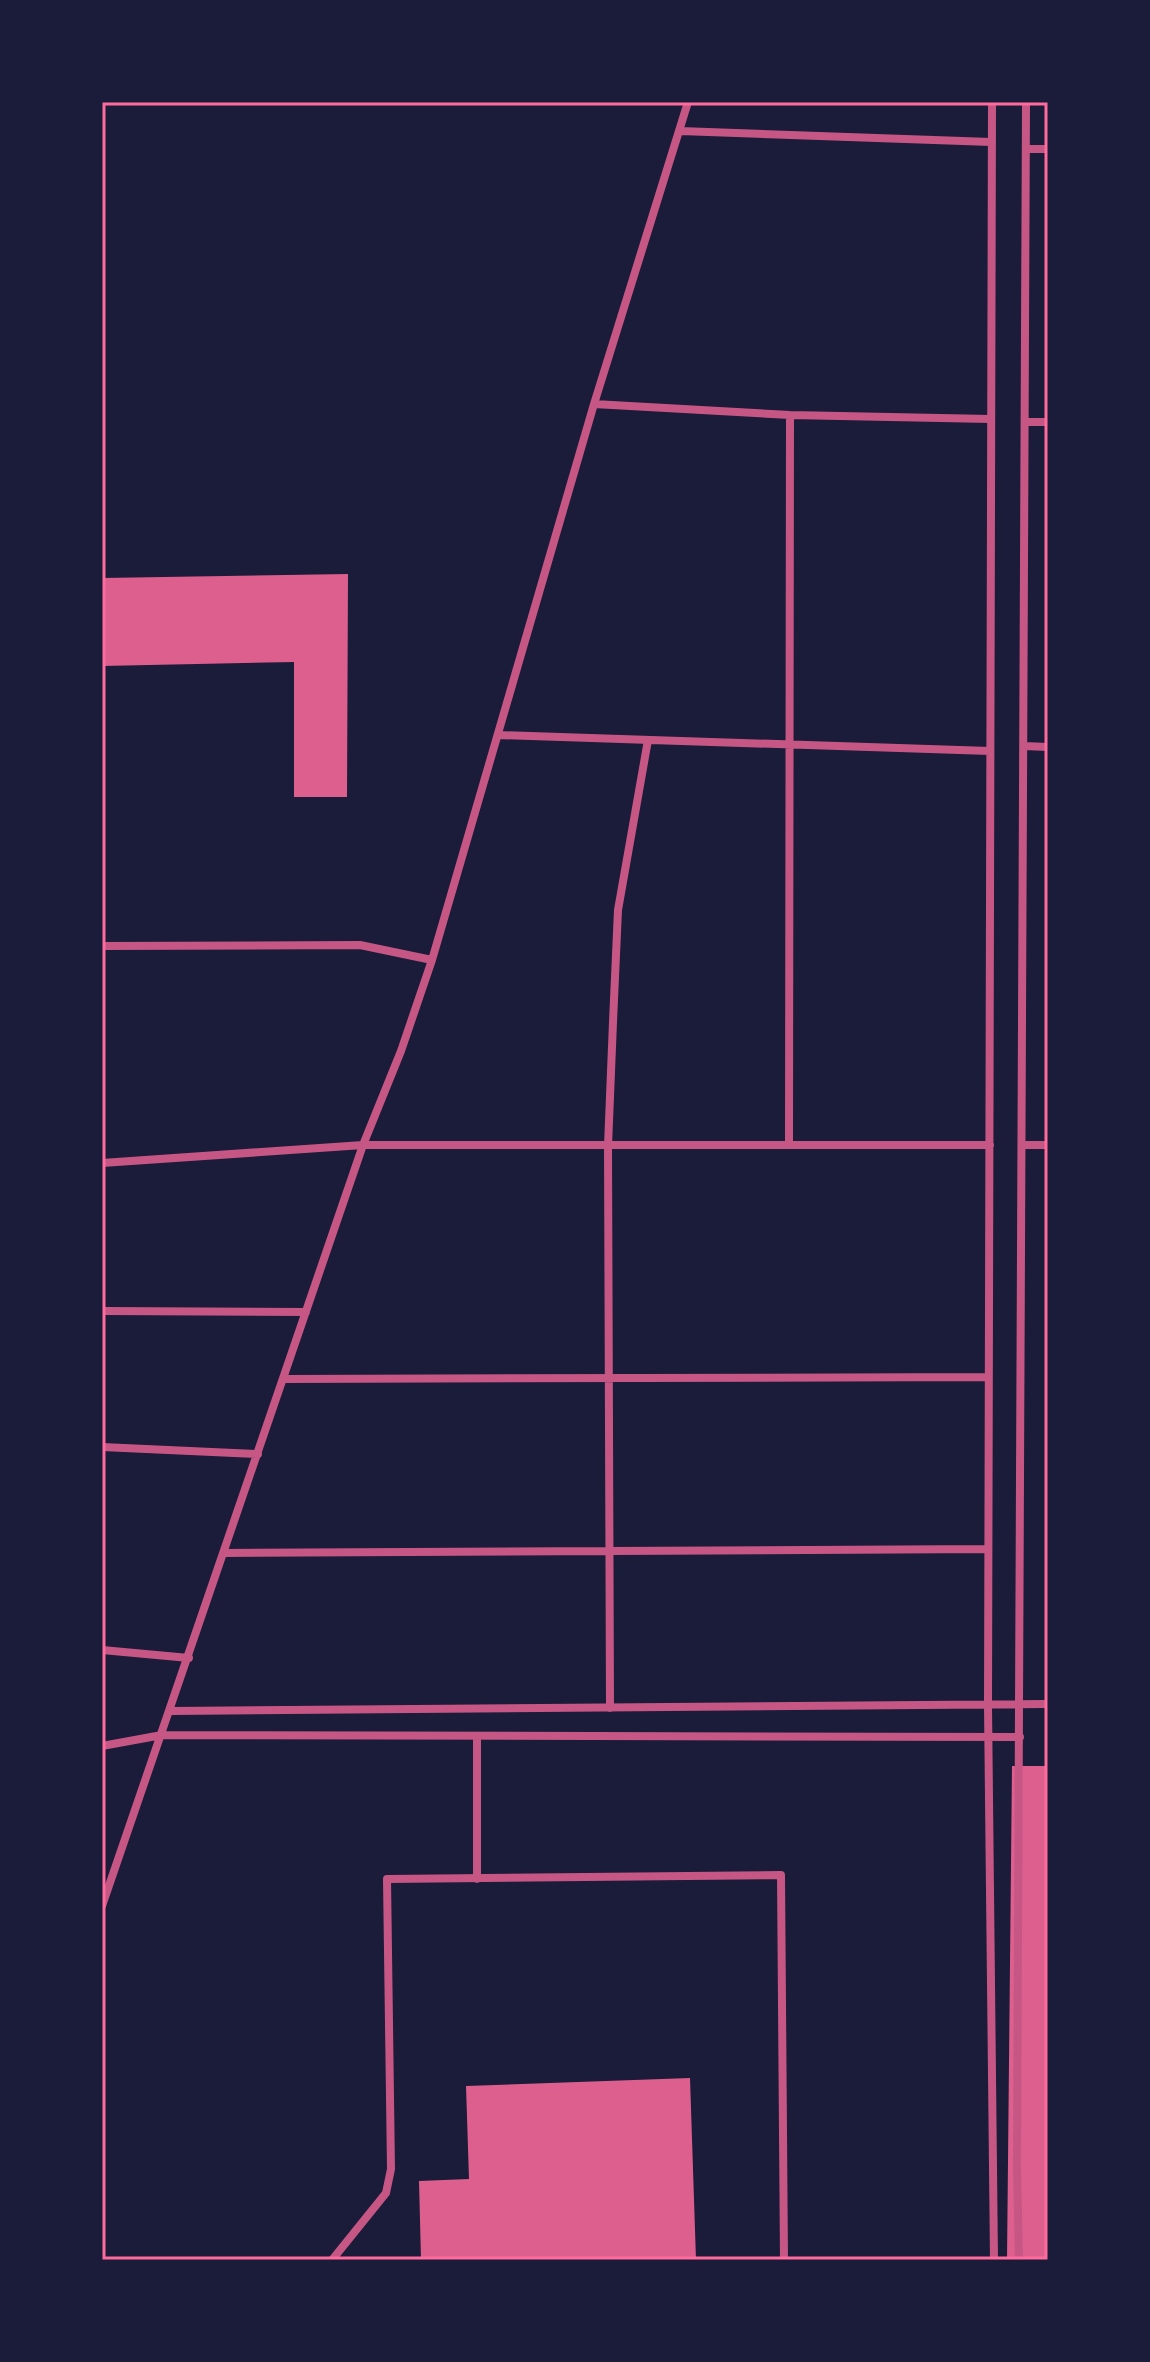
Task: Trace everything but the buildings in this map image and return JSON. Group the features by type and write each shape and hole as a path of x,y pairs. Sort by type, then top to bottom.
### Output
{"street":[{"path":"102,1906 363,1145 401,1051 432,960 594,404 688,102"},
{"path":"992,102 988,1737 994,2260"},
{"path":"1019,2260 1026,102"},
{"path":"680,131 991,142"},
{"path":"1026,149 1048,149"},
{"path":"594,404 790,415 990,419"},
{"path":"789,1145 790,415"},
{"path":"1026,422 1048,422"},
{"path":"498,735 990,751"},
{"path":"610,1708 608,1146 618,910 648,740"},
{"path":"1024,746 1048,747"},
{"path":"102,946 360,945 432,960"},
{"path":"102,1163 363,1145 990,1145"},
{"path":"1023,1145 1048,1145"},
{"path":"102,1311 306,1312"},
{"path":"283,1379 988,1377"},
{"path":"102,1447 258,1454"},
{"path":"224,1553 988,1549"},
{"path":"102,1650 189,1658"},
{"path":"171,1711 1048,1704"},
{"path":"102,1746 162,1735 1020,1737"},
{"path":"477,1736 477,1879"},
{"path":"332,2260 386,2193 391,2169 387,1879 781,1875 784,2260"}]}
